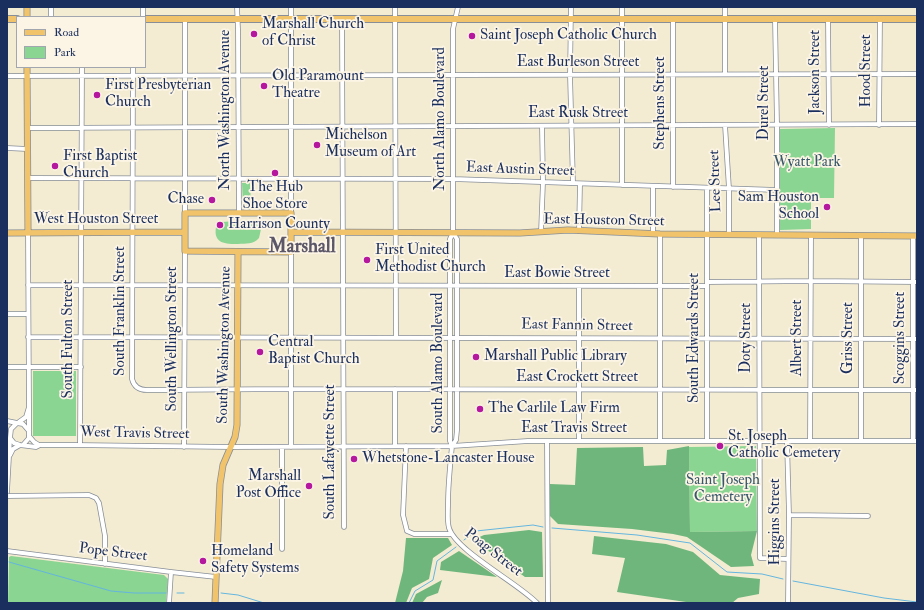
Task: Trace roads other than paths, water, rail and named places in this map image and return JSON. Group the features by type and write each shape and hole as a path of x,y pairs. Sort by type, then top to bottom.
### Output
{"highway":[{"path":"146,18 917,18"}],"main road":[{"path":"27,68 28,232"},
{"path":"185,213 291,213 291,252 185,252"},
{"name":"South Wellington Street","path":"185,213 185,252"},
{"name":"East Houston Street","path":"291,232 520,233 579,231 653,234 915,236"},
{"name":"West Houston Street","path":"7,233 185,232"},
{"name":"South Washington Avenue","path":"216,603 220,484 223,465 237,428 238,252"}],"street":[{"name":"North Washington Avenue","path":"237,7 239,213"},
{"path":"291,7 291,213"},
{"path":"395,7 396,337"},
{"name":"North Alamo Boulevard","path":"453,232 453,30 458,7"},
{"path":"571,7 570,74 573,184"},
{"path":"622,7 622,185"},
{"path":"725,7 725,74"},
{"name":"South Lafayette Street","path":"342,18 344,528"},
{"name":"Hood Street","path":"879,125 880,18"},
{"path":"185,19 185,213"},
{"name":"Stephens Street","path":"673,19 673,187"},
{"name":"Durel Street","path":"776,19 777,235"},
{"name":"Jackson Street","path":"828,19 828,125"},
{"name":"South Fulton Street","path":"80,445 82,68"},
{"name":"South Franklin Street","path":"133,68 132,379 136,388"},
{"name":"East Burleson Street","path":"7,76 917,74"},
{"name":"East Rusk Street","path":"27,128 917,124"},
{"name":"Lee Street","path":"725,125 729,189 729,235"},
{"path":"541,232 543,182 542,126"},
{"path":"7,148 27,148"},
{"name":"East Austin Street","path":"28,178 453,179 777,190"},
{"path":"579,231 580,184"},
{"path":"653,186 653,234"},
{"name":"South Edwards Street","path":"706,441 707,188"},
{"path":"9,456 13,449 21,445 29,436 30,431 28,367 28,232"},
{"name":"South Alamo Boulevard","path":"451,534 448,524 448,481 452,446 450,441 450,239 453,232"},
{"name":"South Alamo Boulevard","path":"452,446 456,440 457,390 457,239 453,232"},
{"path":"660,234 660,441"},
{"name":"Doty Street","path":"759,235 758,442 760,558 788,559"},
{"name":"Albert Street","path":"810,441 811,235"},
{"name":"Griss Street","path":"861,236 861,441"},
{"name":"Scoggins Street","path":"915,236 915,441"},
{"name":"South Wellington Street","path":"184,447 185,252"},
{"path":"291,252 291,447"},
{"name":"East Bowie Street","path":"28,285 660,286 810,281 915,282"},
{"path":"579,286 579,441"},
{"path":"7,314 28,314"},
{"name":"East Fannin Street","path":"28,337 915,339"},
{"path":"7,367 81,367"},
{"name":"East Crockett Street","path":"136,388 147,390 915,390"},
{"path":"395,389 395,446"},
{"path":"10,432 26,417 29,407"},
{"path":"7,492 10,432 7,422 25,425 30,431"},
{"path":"29,436 40,446"},
{"path":"10,438 14,442 21,445"},
{"path":"547,441 548,603"},
{"name":"East Travis Street","path":"231,447 452,446 547,441 915,441"},
{"name":"Higgins Street","path":"787,441 789,514 788,603"},
{"name":"West Travis Street","path":"21,445 28,447 80,445 231,447"},
{"name":"Poag Street","path":"406,446 403,515 407,531 414,534 451,534 460,545 525,592 537,603"},
{"path":"282,447 282,549"},
{"path":"7,496 94,496 99,503 104,532 105,564"},
{"path":"789,514 868,516"},
{"name":"Pope Street","path":"7,551 216,577"},
{"path":"169,603 171,572"}],"waterway":[{"path":"464,540 476,531 533,525 543,527"},
{"path":"552,528 637,535 690,543 727,572 762,574 783,579"},
{"path":"409,603 415,591 433,580 437,561 456,547"},
{"path":"9,562 111,591 166,593"},
{"path":"793,581 884,598 917,602"},
{"path":"177,593 184,593"},
{"path":"221,593 238,595 264,603"}],"place":[{"name":"Marshall Church of Christ","path":"254,34"},
{"name":"Saint Joseph Catholic Church","path":"472,36"},
{"name":"Old Paramount Theatre","path":"264,86"},
{"name":"First Presbyterian Church","path":"97,95"},
{"name":"Michelson Museum of Art","path":"317,145"},
{"name":"First Baptist Church","path":"55,166"},
{"name":"The Hub Shoe Store","path":"275,173"},
{"name":"Chase","path":"212,200"},
{"name":"Sam Houston School","path":"827,207"},
{"name":"Harrison County","path":"220,225"},
{"name":"First United Methodist Church","path":"367,260"},
{"name":"Central Baptist Church","path":"260,352"},
{"name":"Marshall Public Library","path":"476,357"},
{"name":"The Carlile Law Firm","path":"480,409"},
{"name":"St. Joseph Catholic Cemetery","path":"720,446"},
{"name":"Whetstone-Lancaster House","path":"354,459"},
{"name":"Marshall Post Office","path":"309,486"},
{"name":"Homeland Safety Systems","path":"203,561"}],"district":[{"name":"Marshall","path":"302,248"}],"park label":[{"name":"Wyatt Park","path":"807,163"},
{"name":"Saint Joseph Cemetery","path":"723,490"}]}
